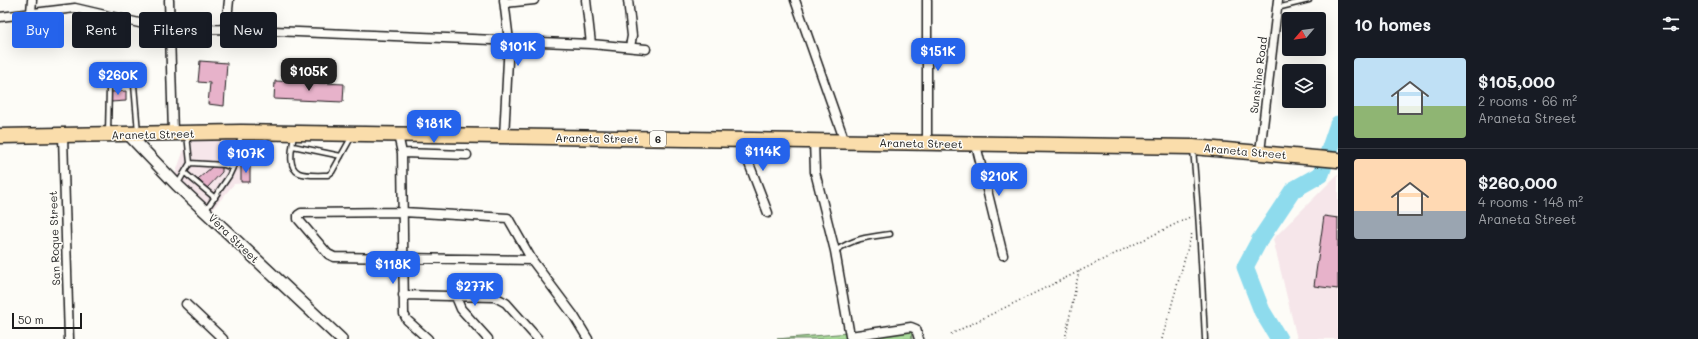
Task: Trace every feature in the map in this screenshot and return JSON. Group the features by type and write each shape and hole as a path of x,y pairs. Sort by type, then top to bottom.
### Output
{"highway":[{"name":"Araneta Street","path":"0,136 133,135 241,132 294,140 353,134 814,140 976,145 1193,147 1338,160"}],"street":[{"path":"32,0 31,12 75,4 139,22"},
{"path":"169,0 169,12"},
{"path":"228,12 229,0"},
{"path":"504,136 509,41 504,2 530,0"},
{"path":"586,0 591,44"},
{"path":"628,0 632,36 630,47"},
{"path":"795,0 845,142"},
{"path":"927,0 927,143"},
{"name":"Sunshine Road","path":"1260,152 1277,4"},
{"path":"0,17 12,15"},
{"path":"277,31 591,44 646,49"},
{"path":"171,48 180,133"},
{"name":"Vera Street","path":"133,135 177,185 341,339"},
{"path":"398,135 402,153 403,295 405,317 428,339"},
{"name":"San Roque Street","path":"63,136 69,339"},
{"path":"740,140 768,212"},
{"path":"814,140 815,172 835,251 850,338 911,327 916,329 919,339"},
{"path":"976,145 1003,255"},
{"path":"402,153 467,155"},
{"path":"532,260 403,259 331,256 298,219 298,215 301,213 403,212 505,217 510,220 532,260 574,316 588,339"},
{"path":"403,295 501,298 538,339"},
{"path":"456,297 461,309 488,339"},
{"path":"186,304 223,339"}],"lane":[{"path":"1277,4 1309,0"},
{"path":"108,135 108,88 114,81 128,81 134,85 133,135"},
{"path":"206,211 236,160 241,132"},
{"path":"177,185 190,163 180,133"},
{"path":"341,156 294,140 291,161 293,168 299,174 328,175 332,172 341,156 353,134"},
{"path":"1193,147 1199,212 1199,250 1205,339"},
{"path":"190,163 224,165 232,168"},
{"path":"185,173 215,198"},
{"path":"835,251 849,242 858,239 890,234"}],"path":[{"path":"951,334 1199,212"},
{"path":"1162,339 1168,312 1199,212"},
{"path":"1065,339 1079,271"}],"shaded area":[{"path":"251,139 250,183 234,184 212,210 175,175 187,141"},
{"path":"1337,175 1338,339 1297,339 1273,239"}],"green space":[{"path":"911,328 912,339 777,339 788,338"}],"building":[{"path":"200,61 227,63 224,106 208,104 210,83 198,82"},
{"path":"275,81 344,84 343,102 274,99"},
{"path":"126,91 126,101 111,102 111,92"},
{"path":"212,162 222,162 222,172 207,188 198,179 212,167"},
{"path":"241,166 250,166 250,182 241,182"},
{"path":"1324,216 1338,218 1338,289 1314,286"}],"waterway":[{"path":"1279,339 1262,311 1245,267 1259,241 1293,190 1321,174 1338,124"}]}
